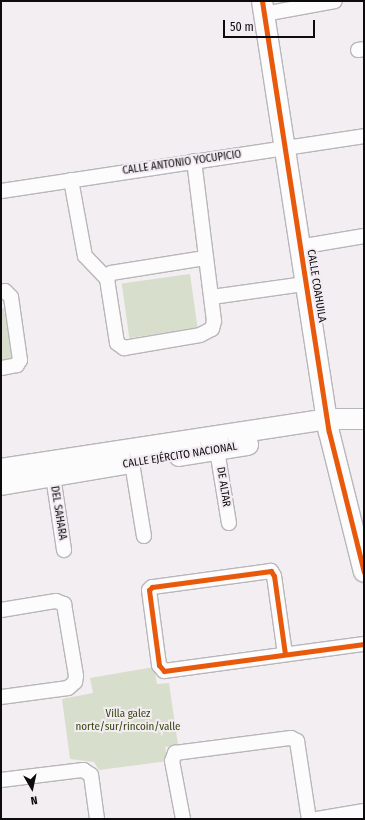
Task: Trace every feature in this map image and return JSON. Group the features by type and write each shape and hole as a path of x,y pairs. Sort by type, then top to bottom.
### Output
{"street":[{"path":"263,8 335,1"},
{"name":"CALLE COAHUILA","path":"263,8 299,247 328,425 364,572"},
{"name":"CALLE ANTONIO YOCUPICIO","path":"1,191 364,136"},
{"path":"72,180 85,256 107,279 119,346 124,348 200,335 212,329 214,321 212,297 205,258 194,161"},
{"path":"299,247 364,236"},
{"path":"107,279 111,273 205,258"},
{"path":"212,297 305,284"},
{"path":"1,368 19,364 11,297 5,292"},
{"name":"CALLE EJÉRCITO NACIONAL","path":"1,469 360,420"},
{"name":"CALLE EJÉRCITO NACIONAL","path":"1,484 217,450 328,425"},
{"name":"DE ALTAR","path":"217,450 228,523"},
{"path":"132,463 144,536"},
{"name":"DEL SAHARA","path":"53,476 64,550"},
{"path":"285,654 274,576 270,571 152,587 149,594 160,665 167,672 285,654 364,644"},
{"path":"1,610 56,601 64,604 76,676 75,682 68,688 1,697"},
{"path":"183,819 172,761 178,751 291,738 297,741 309,819"},
{"path":"1,780 83,770 91,776 97,819"},
{"path":"316,819 364,811"}],"green space":[{"path":"190,274 198,328 129,338 122,284"},
{"path":"4,308 12,359 1,361 1,309"},
{"name":"Villa galez norte/sur/rincoin/valle","path":"154,667 157,684 169,683 178,745 165,747 168,761 99,770 94,762 70,759 62,699 93,693 90,678"}],"cycle path":[{"path":"262,1 329,432 364,572"},
{"path":"285,654 274,576 271,571 152,587 149,590 159,665 164,671 364,644"}]}
